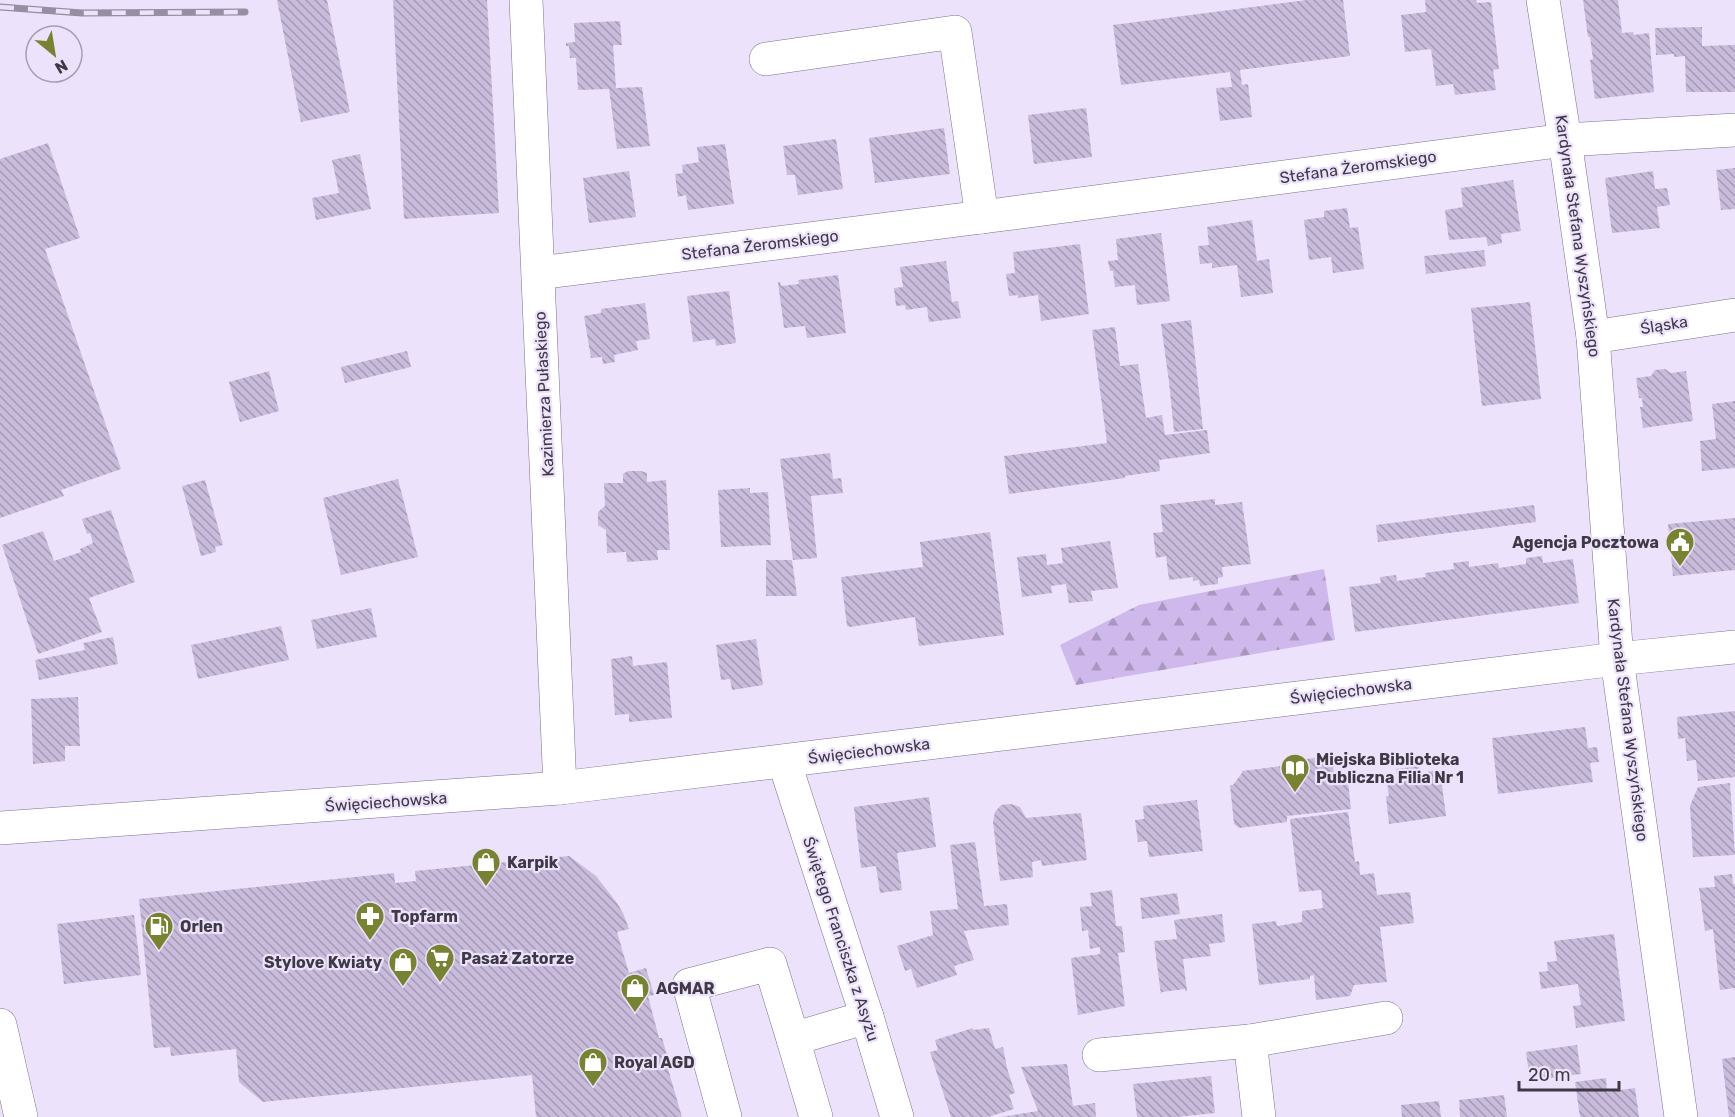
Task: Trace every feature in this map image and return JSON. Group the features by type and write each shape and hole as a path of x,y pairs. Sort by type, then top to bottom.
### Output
{"street":[{"name":"Kazimierza Pułaskiego","path":"526,0 560,788"},
{"name":"Kardynała Stefana Wyszyńskiego","path":"1543,0 1593,337 1617,658 1681,1117"},
{"path":"766,58 955,32 982,217"},
{"name":"Stefana Żeromskiego","path":"538,273 1565,140 1735,130"},
{"name":"Śląska","path":"1593,337 1735,315"},
{"name":"Święciechowska","path":"0,828 560,788 1617,658 1735,647"},
{"name":"Świętego Franciszka z Asyżu","path":"784,762 897,1117"},
{"path":"725,1117 689,985 770,964 816,1117"},
{"path":"793,1039 867,1017"},
{"path":"1099,1055 1251,1041 1386,1018"},
{"path":"0,1025 21,1117"},
{"path":"1251,1041 1259,1117"}],"green space":[{"path":"1324,569 1335,640 1076,685 1060,645 1139,605"}],"building":[{"path":"277,0 327,0 350,112 301,122"},
{"path":"393,0 487,0 499,213 404,219"},
{"path":"1307,0 1343,0 1350,56 1240,70 1242,85 1248,84 1252,117 1220,121 1216,88 1232,87 1230,72 1121,85 1113,25"},
{"path":"1425,0 1491,2 1499,69 1493,70 1496,90 1455,95 1453,84 1436,86 1431,49 1405,52 1401,15 1426,12"},
{"path":"1583,0 1618,0 1622,33 1633,32 1634,35 1649,33 1654,92 1595,99 1590,60 1593,59"},
{"path":"620,21 622,45 613,45 616,88 642,87 650,146 617,149 609,89 578,90 576,58 570,58 569,46 566,46 566,43 575,42 574,23"},
{"path":"1702,27 1702,46 1735,45 1735,92 1686,92 1685,56 1656,55 1655,28"},
{"path":"1086,108 1092,157 1034,164 1028,115"},
{"path":"944,128 950,174 875,183 869,138"},
{"path":"836,139 843,189 798,195 795,175 787,175 783,146"},
{"path":"48,143 80,238 45,249 121,469 61,490 64,496 0,518 0,159"},
{"path":"725,144 734,204 688,210 686,195 678,197 675,174 683,173 682,165 699,162 697,147"},
{"path":"360,154 371,209 316,220 312,198 339,193 332,160"},
{"path":"1735,168 1735,209 1721,210 1716,170"},
{"path":"629,171 636,217 589,223 583,178"},
{"path":"1653,171 1655,189 1667,188 1670,205 1657,207 1660,228 1612,233 1605,178"},
{"path":"1513,180 1521,231 1501,234 1502,243 1488,246 1486,237 1449,240 1445,210 1463,207 1461,188"},
{"path":"1347,208 1350,228 1358,227 1364,269 1333,273 1331,257 1309,260 1304,220 1324,217 1324,211"},
{"path":"1252,220 1257,261 1269,259 1273,293 1241,297 1237,265 1212,268 1212,263 1200,264 1198,246 1209,245 1207,227"},
{"path":"1161,233 1170,301 1137,305 1135,285 1115,287 1113,271 1110,271 1108,261 1118,260 1116,239"},
{"path":"1080,244 1089,314 1041,321 1038,295 1018,298 1018,295 1009,296 1006,274 1015,273 1013,252"},
{"path":"1484,250 1486,266 1426,274 1424,256"},
{"path":"946,261 952,302 958,301 961,318 929,322 927,307 906,310 905,305 896,306 894,288 903,287 900,267"},
{"path":"838,275 846,333 807,338 805,326 784,328 778,282 781,286 799,284 798,280"},
{"path":"729,291 736,343 716,346 715,339 693,342 687,296"},
{"path":"1530,302 1541,399 1482,406 1471,308"},
{"path":"645,303 650,339 636,341 638,350 614,355 615,362 603,364 602,357 591,358 584,316 601,313 601,309"},
{"path":"1191,320 1203,429 1174,432 1161,324"},
{"path":"1115,327 1120,366 1138,364 1146,418 1162,415 1165,435 1207,430 1210,453 1159,460 1160,471 1009,494 1004,456 1107,443 1092,330"},
{"path":"407,351 411,367 345,383 341,367"},
{"path":"1665,369 1671,373 1686,371 1693,421 1643,428 1640,407 1643,407 1642,398 1639,398 1636,378 1651,376 1655,370"},
{"path":"269,371 279,411 240,422 229,382"},
{"path":"1735,401 1735,468 1702,471 1700,441 1716,439 1712,404"},
{"path":"830,453 833,479 841,478 843,493 811,496 817,558 793,560 780,459"},
{"path":"628,471 647,473 647,482 666,480 670,550 657,550 658,560 627,562 626,552 607,553 606,530 598,525 598,512 605,506 604,483 623,483 623,474"},
{"path":"398,479 418,557 341,575 323,498"},
{"path":"205,480 223,545 215,547 216,552 201,556 182,486"},
{"path":"750,488 750,493 768,492 771,545 721,547 718,490"},
{"path":"1215,499 1215,505 1242,502 1251,564 1222,567 1223,577 1218,578 1218,584 1200,586 1199,580 1193,581 1193,577 1169,580 1166,556 1156,558 1153,533 1163,532 1160,505"},
{"path":"1534,505 1536,522 1378,542 1376,525"},
{"path":"111,510 135,582 89,598 102,632 38,654 2,545 43,531 54,561 81,552 80,549 93,543 82,519"},
{"path":"1735,518 1735,570 1673,576 1668,524"},
{"path":"990,532 1004,635 919,646 915,617 847,626 841,577 923,567 920,542"},
{"path":"1110,541 1118,588 1091,591 1093,601 1069,603 1066,584 1051,586 1052,593 1022,597 1017,557 1046,554 1047,565 1063,563 1061,548"},
{"path":"1542,556 1543,563 1573,559 1579,603 1355,632 1349,587 1381,583 1380,577 1396,575 1397,581 1426,577 1425,573 1454,569 1453,563 1469,561 1469,567 1498,563 1499,568 1526,564 1526,558"},
{"path":"766,560 792,560 797,596 766,596"},
{"path":"371,608 377,637 317,649 311,620"},
{"path":"281,626 289,660 198,679 191,645"},
{"path":"113,637 118,664 39,680 35,660 85,650 83,643"},
{"path":"756,639 763,685 732,690 730,679 721,680 716,645"},
{"path":"632,656 633,666 667,662 672,718 629,722 629,714 615,715 611,659"},
{"path":"78,697 80,746 65,746 65,761 33,764 31,699"},
{"path":"1735,711 1735,777 1698,781 1696,760 1687,761 1685,738 1678,739 1677,717"},
{"path":"1585,727 1588,748 1597,747 1599,762 1590,763 1593,782 1498,794 1492,738"},
{"path":"1332,756 1335,783 1348,782 1351,809 1287,816 1287,822 1239,828 1234,824 1230,785 1233,785 1242,771 1281,766 1281,762"},
{"path":"1419,766 1420,773 1440,770 1446,816 1389,824 1387,784 1398,783 1396,769"},
{"path":"1730,783 1735,855 1693,857 1690,806 1698,787"},
{"path":"929,797 936,847 897,853 902,890 880,893 876,866 861,868 854,807"},
{"path":"1197,800 1203,851 1149,857 1147,841 1138,842 1135,820 1144,819 1143,806"},
{"path":"1011,804 1020,807 1026,818 1081,813 1087,860 1042,866 1041,860 1032,862 1033,877 1000,881 993,822 995,812 1001,805"},
{"path":"1348,812 1355,862 1359,861 1360,875 1374,873 1377,895 1410,892 1414,923 1380,927 1387,982 1354,985 1350,996 1316,1000 1314,975 1310,976 1310,979 1259,985 1252,924 1276,921 1277,926 1302,922 1302,911 1323,908 1321,890 1299,892 1290,819"},
{"path":"975,842 984,906 1007,904 1009,925 964,931 974,960 954,966 957,975 917,988 911,969 905,971 897,946 933,935 930,911 958,909 950,845"},
{"name":"Pasaż Zatorze","path":"569,856 596,876 623,913 629,929 617,932 629,973 646,968 654,995 648,996 659,1038 662,1038 669,1062 666,1062 682,1117 536,1117 532,1075 263,1102 239,1082 236,1049 171,1056 170,1047 154,1048 139,899 394,873 395,883 416,881 415,871"},
{"path":"1732,874 1733,884 1735,884 1735,988 1720,990 1713,929 1705,931 1699,888 1715,887 1714,876"},
{"path":"1112,890 1116,926 1122,926 1125,952 1118,953 1125,1006 1078,1015 1071,958 1100,954 1100,947 1090,949 1088,930 1082,931 1080,907 1092,906 1090,893"},
{"path":"1177,893 1180,914 1142,919 1140,898"},
{"path":"1222,914 1225,942 1209,944 1211,956 1183,959 1187,991 1185,989 1162,992 1161,995 1154,941 1177,939 1174,920"},
{"path":"134,915 141,975 64,984 57,924"},
{"path":"1614,934 1625,1021 1576,1028 1573,1006 1581,1005 1578,984 1541,989 1539,972 1548,971 1547,962 1557,961 1554,941"},
{"path":"973,1028 973,1030 989,1028 995,1049 1003,1047 1015,1093 1009,1095 1014,1109 988,1117 951,1117 930,1052 938,1050 935,1040"},
{"path":"1577,1045 1581,1074 1530,1081 1526,1052"},
{"path":"1735,1057 1735,1117 1729,1117 1722,1059"},
{"path":"1067,1064 1073,1106 1095,1103 1096,1117 1001,1117 1038,1111 1021,1067"},
{"path":"1211,1076 1215,1113 1176,1117 1137,1117 1133,1084"},
{"path":"1606,1078 1607,1092 1635,1088 1639,1117 1580,1117 1575,1082"},
{"path":"1504,1095 1507,1117 1460,1117 1459,1100"},
{"path":"1439,1101 1441,1117 1402,1117 1401,1105"}],"railway":[{"path":"0,7 82,13 245,12"}],"place":[{"name":"Agencja Pocztowa","path":"1680,568"},
{"name":"Miejska Biblioteka Publiczna Filia Nr 1","path":"1295,794"},
{"name":"Karpik","path":"486,888"},
{"name":"Topfarm","path":"370,942"},
{"name":"Orlen","path":"159,952"},
{"name":"Pasaż Zatorze","path":"440,984"},
{"name":"Stylove Kwiaty","path":"403,988"},
{"name":"AGMAR","path":"635,1014"},
{"name":"Royal AGD","path":"593,1088"}]}
